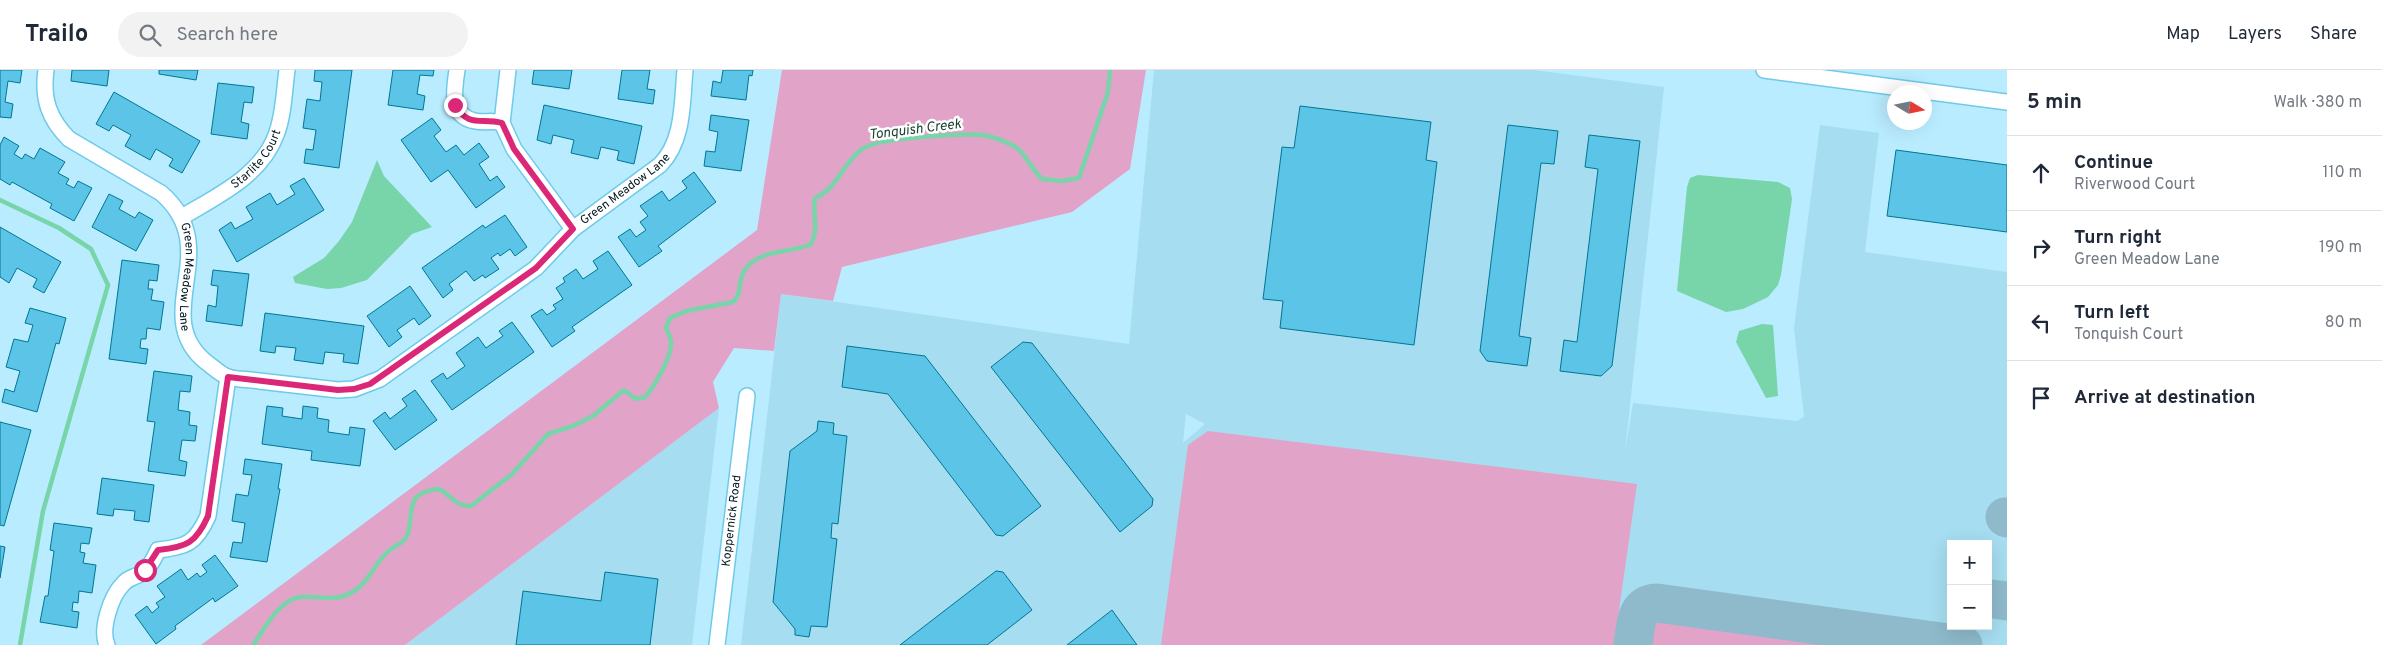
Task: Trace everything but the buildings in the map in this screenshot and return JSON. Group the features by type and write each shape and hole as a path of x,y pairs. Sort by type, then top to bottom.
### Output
{"street":[{"name":"Green Meadow Lane","path":"46,70 45,100 57,127 69,139 161,193 172,202 182,217 188,232 190,247 182,308 184,328 191,344 201,358 228,377 338,390 354,389 370,384 536,268 573,229 669,157 677,136 686,70"},
{"name":"Starlite Court","path":"182,217 239,182 263,158 271,146 280,125 287,70"},
{"path":"457,70 453,95 455,105 461,114 477,122 495,121 502,123"},
{"path":"508,70 502,123 514,149 573,229"},
{"path":"1764,70 2007,102"},
{"path":"107,645 103,630 105,621 121,586 130,578 145,570 158,550 180,547 190,543 202,528 208,516 228,377"},
{"name":"Koppernick Road","path":"717,645 747,396"}],"shaded area":[{"path":"782,70 1146,70 1130,169 1072,212 842,267 833,301 781,294 774,351 734,348 713,382 719,408 405,645 201,645 757,230"},
{"path":"1154,70 1534,70 1664,87 1625,452 1633,403 1797,421 1804,417 1794,328 1820,125 1879,133 1865,252 2007,272 2007,645 741,645 781,294 1129,344","holes":["1186,414 1205,424 1183,443"]},
{"path":"377,160 384,176 432,227 412,234 367,280 341,288 327,289 295,283 293,277 324,258 352,222"},
{"path":"1698,175 1778,182 1790,188 1792,199 1778,285 1768,297 1743,309 1726,312 1677,291 1687,187 1690,178"},
{"path":"1762,324 1773,325 1778,396 1766,398 1736,342 1739,331"},
{"path":"719,408 692,645 405,645"},
{"path":"1208,431 1637,484 1614,645 1161,645 1188,445"},
{"path":"1686,617 1889,645 1645,645 1656,618"}],"waterway":[{"name":"Tonquish Creek","path":"253,645 272,617 281,607 295,598 334,598 344,596 355,590 366,580 383,556 405,539 409,532 413,503 419,495 439,489 457,503 471,506 512,474 548,434 573,426 593,416 624,390 636,399 645,397 658,378 669,355 671,340 666,327 670,318 686,311 733,302 738,295 743,273 748,265 773,253 810,245 815,234 815,198 829,189 850,161 862,149 871,145 902,139 983,135 1001,140 1017,148 1042,179 1062,181 1079,178 1108,92 1110,70"},
{"path":"0,200 59,228 91,249 108,285 43,511 20,645"}],"taxiway":[{"path":"1992,599 2007,601"},
{"path":"1633,645 1640,612 1649,604 1657,603 1963,645"}],"route":[{"path":"145,570 152,562 158,550 180,547 190,543 198,536 208,516 228,377 338,390 354,389 370,384 380,379 536,268 573,229 514,149 502,123 495,121 477,122 468,119 461,114 455,105"}]}
